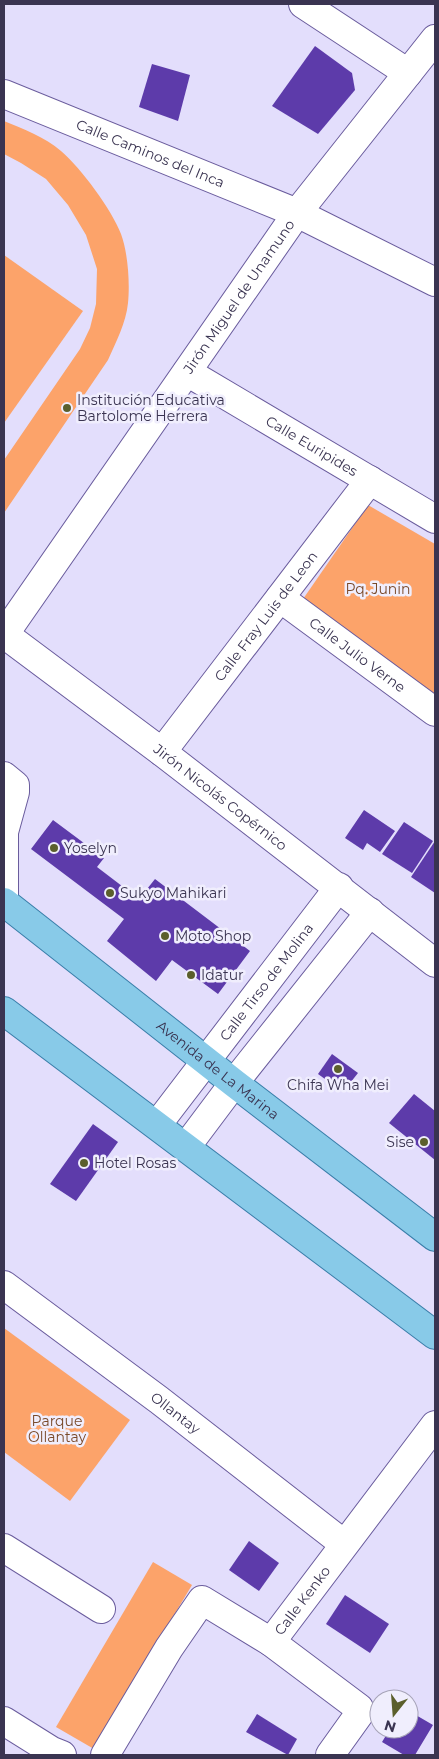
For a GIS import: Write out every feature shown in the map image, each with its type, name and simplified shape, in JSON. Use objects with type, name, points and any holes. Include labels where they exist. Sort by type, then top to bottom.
[{"type":"main road","name":"Avenida de La Marina","points":[[4,902],[234,1083],[435,1237]]},
{"type":"main road","points":[[4,1010],[435,1335]]},
{"type":"street","points":[[303,4],[408,73]]},
{"type":"street","name":"Jirón Miguel de Unamuno","points":[[4,635],[297,213],[435,39]]},
{"type":"street","name":"Calle Caminos del Inca","points":[[4,94],[297,213],[435,282]]},
{"type":"street","name":"Calle Euripides","points":[[187,372],[435,519]]},
{"type":"street","name":"Calle Fray Luis de Leon","points":[[162,752],[370,480]]},
{"type":"street","name":"Calle Julio Verne","points":[[280,598],[435,712]]},
{"type":"street","name":"Jirón Nicolás Copérnico","points":[[4,635],[162,752],[435,963]]},
{"type":"street","points":[[4,776],[15,785],[15,792],[4,831],[4,902]]},
{"type":"street","name":"Calle Tirso de Molina","points":[[157,1125],[339,887]]},
{"type":"street","points":[[186,1148],[234,1083],[370,912]]},
{"type":"street","name":"Ollantay","points":[[4,1285],[159,1400],[344,1544]]},
{"type":"street","name":"Calle Kenko","points":[[330,1755],[360,1713],[360,1710],[271,1642],[435,1425]]},
{"type":"street","points":[[4,1548],[100,1609]]},
{"type":"street","points":[[105,1755],[169,1648],[202,1600],[271,1642]]},
{"type":"street","points":[[4,1722],[62,1755]]},
{"type":"green space","points":[[4,121],[34,134],[55,146],[69,158],[95,190],[111,213],[121,234],[127,259],[129,286],[125,318],[108,360],[4,513],[4,460],[80,349],[90,328],[96,304],[97,269],[86,235],[68,205],[46,179],[4,154]]},
{"type":"green space","points":[[4,255],[83,311],[4,423]]},
{"type":"green space","name":"Pq. Junin","points":[[368,505],[435,544],[435,699],[301,602]]},
{"type":"green space","name":"Parque Ollantay","points":[[4,1328],[130,1420],[70,1501],[4,1452]]},
{"type":"green space","points":[[153,1562],[192,1585],[94,1749],[56,1727]]},
{"type":"building","points":[[315,46],[352,73],[355,90],[318,134],[272,106]]},
{"type":"building","points":[[152,64],[190,75],[178,121],[139,107]]},
{"type":"building","points":[[364,810],[395,831],[380,852],[367,843],[363,850],[345,838]]},
{"type":"building","points":[[53,820],[104,858],[97,867],[139,899],[155,879],[250,951],[218,994],[172,960],[156,981],[107,941],[124,919],[31,849]]},
{"type":"building","points":[[404,822],[433,841],[412,873],[382,854]]},
{"type":"building","points":[[435,841],[435,893],[411,877]]},
{"type":"building","points":[[332,1054],[358,1073],[343,1092],[318,1074]]},
{"type":"building","name":"Sise","points":[[414,1094],[435,1111],[435,1160],[389,1123]]},
{"type":"building","name":"Hotel Rosas","points":[[93,1124],[118,1142],[76,1201],[50,1184]]},
{"type":"building","points":[[249,1541],[279,1563],[259,1591],[229,1570]]},
{"type":"building","points":[[345,1595],[389,1624],[370,1653],[326,1624]]},
{"type":"building","points":[[257,1714],[297,1739],[288,1755],[246,1732]]},
{"type":"building","points":[[419,1717],[433,1725],[415,1755],[404,1755],[382,1742],[384,1739],[419,1739]]},
{"type":"place","name":"Institución Educativa Bartolome Herrera","points":[[67,408]]},
{"type":"place","name":"Yoselyn","points":[[54,848]]},
{"type":"place","name":"Sukyo Mahikari","points":[[110,893]]},
{"type":"place","name":"Moto Shop","points":[[165,936]]},
{"type":"place","name":"Idatur","points":[[191,975]]},
{"type":"place","name":"Chifa Wha Mei","points":[[338,1069]]},
{"type":"place","name":"Sise","points":[[424,1142]]},
{"type":"place","name":"Hotel Rosas","points":[[84,1163]]}]
